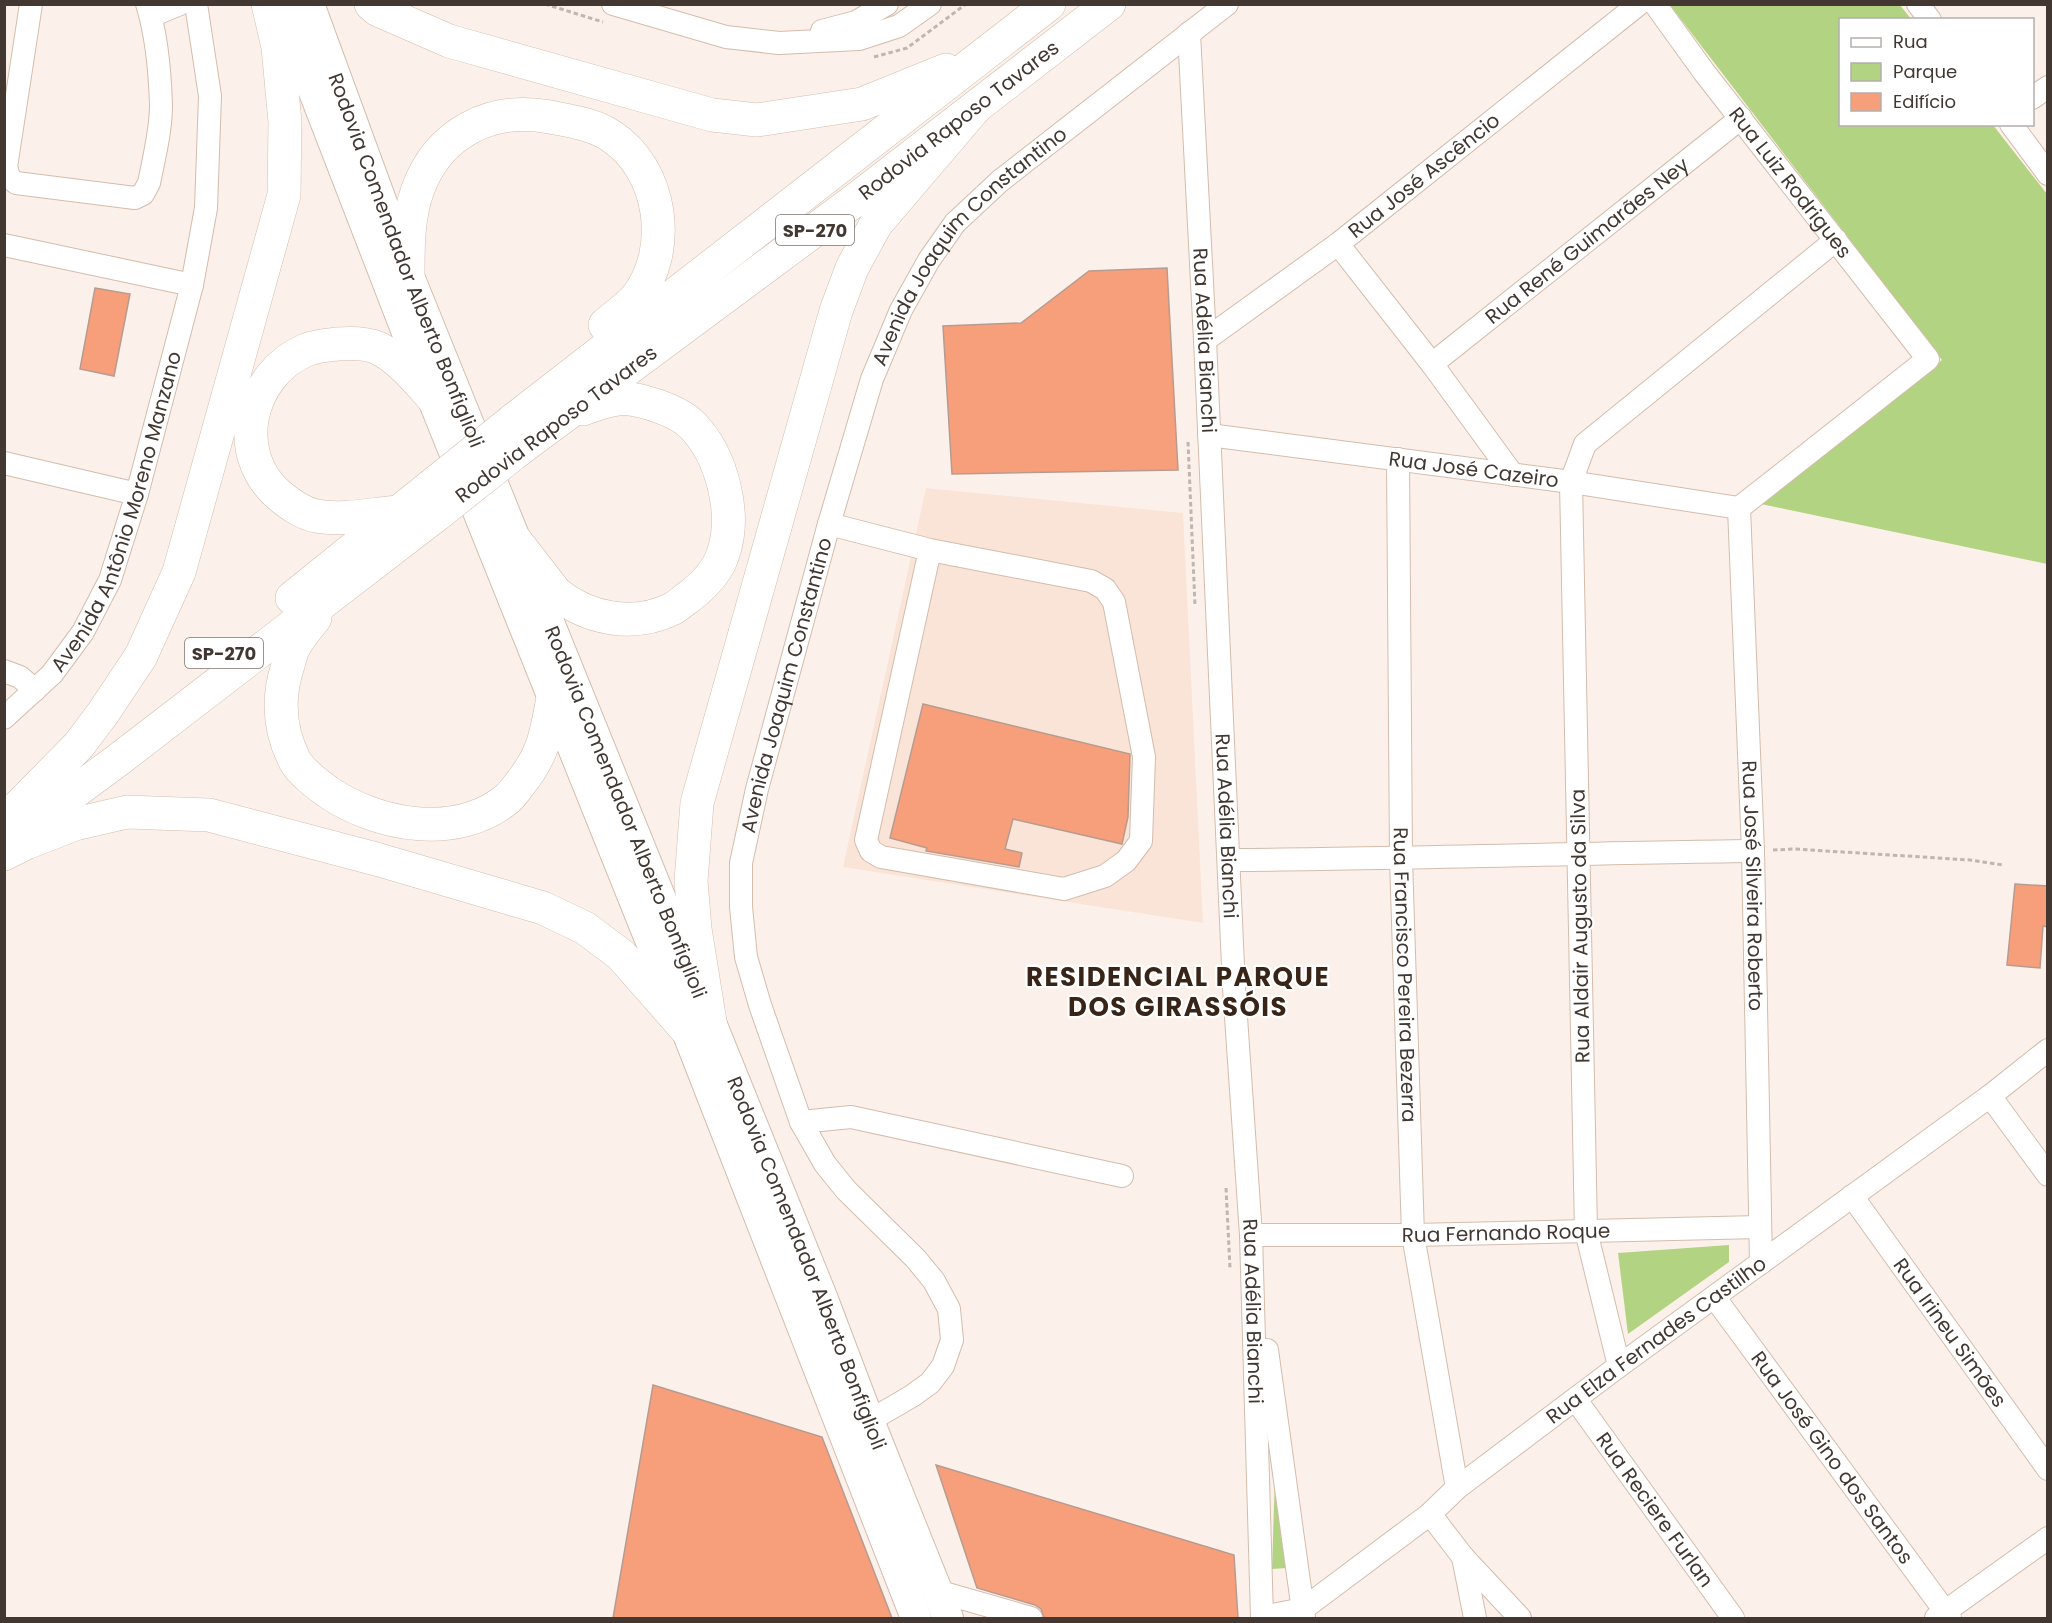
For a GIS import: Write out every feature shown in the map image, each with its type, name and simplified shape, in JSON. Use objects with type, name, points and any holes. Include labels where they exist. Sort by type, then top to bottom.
[{"type":"highway","points":[[8,816],[78,745],[103,713],[141,656],[179,572],[284,195],[285,122],[278,47],[268,4]]},
{"type":"highway","points":[[371,4],[378,10],[449,41],[712,115],[735,119],[757,120],[862,104],[982,56]]},
{"type":"highway","name":"Rodovia Raposo Tavares","points":[[4,844],[118,760],[334,593],[435,500],[1049,4]]},
{"type":"highway","name":"Rodovia Raposo Tavares","points":[[515,436],[569,412],[854,201],[1109,4]]},
{"type":"highway","points":[[699,1028],[692,881],[697,803],[833,323],[852,268],[876,224],[975,108]]},
{"type":"highway","points":[[408,274],[408,240],[412,210],[419,187],[439,153],[450,141],[473,124],[496,117],[520,114],[578,123],[610,135],[638,163],[650,185],[658,211],[655,257],[648,277],[635,298],[564,361],[515,436]]},
{"type":"highway","points":[[398,512],[327,517],[314,515],[294,507],[270,487],[255,464],[250,434],[255,403],[267,382],[283,364],[306,349],[330,344],[354,343],[377,348],[403,365],[432,397]]},
{"type":"highway","points":[[515,540],[556,593],[578,608],[607,618],[641,618],[672,609],[702,587],[712,575],[723,554],[728,512],[723,479],[708,444],[692,424],[669,410],[644,401],[619,398],[569,412]]},
{"type":"highway","name":"Rodovia Raposo Tavares","points":[[8,816],[172,695],[398,512],[435,500]]},
{"type":"highway","points":[[334,593],[294,648],[283,679],[280,708],[284,734],[296,763],[319,785],[340,800],[397,821],[417,823],[457,822],[485,813],[508,798],[533,768],[545,742],[553,698]]},
{"type":"highway","points":[[4,854],[75,824],[127,812],[209,815],[376,859],[543,908],[585,928],[621,955],[699,1028]]},
{"type":"main road","name":"Rodovia Comendador Alberto Bonfiglioli","points":[[280,4],[432,397],[553,698],[699,1028],[822,1297],[948,1618]]},
{"type":"main road","name":"Rodovia Comendador Alberto Bonfiglioli","points":[[309,4],[408,274],[515,540],[699,1028],[916,1618]]},
{"type":"street","points":[[31,4],[10,134],[6,167],[9,177],[16,183],[135,198],[143,194],[149,183],[161,107],[149,10],[180,4]]},
{"type":"street","name":"Avenida Antônio Moreno Manzano","points":[[4,718],[52,674],[89,622],[110,580],[137,494],[192,285],[206,208],[210,96],[196,4]]},
{"type":"street","points":[[614,4],[726,37],[779,43],[859,39],[899,26],[930,4]]},
{"type":"street","points":[[779,43],[856,22],[887,4]]},
{"type":"street","name":"Avenida Joaquim Constantino","points":[[869,1421],[930,1383],[943,1366],[952,1340],[949,1309],[934,1281],[916,1259],[846,1190],[825,1164],[801,1122],[760,1005],[746,957],[741,907],[741,863],[757,789],[829,524],[872,379],[901,310],[929,260],[955,223],[1000,181],[1227,4]]},
{"type":"street","name":"Rua José Ascêncio","points":[[1205,340],[1338,244],[1639,4]]},
{"type":"street","name":"Rua Luiz Rodrigues","points":[[1655,4],[1928,359],[1739,508]]},
{"type":"street","points":[[1918,4],[1928,18]]},
{"type":"street","name":"Rua Adélia Bianchi","points":[[1189,33],[1234,988],[1251,1235],[1262,1618]]},
{"type":"street","points":[[2034,98],[2048,87]]},
{"type":"street","name":"Rua René Guimarães Ney","points":[[1432,364],[1741,118]]},
{"type":"street","points":[[2012,126],[2048,174]]},
{"type":"street","points":[[1571,482],[1585,444],[1836,240]]},
{"type":"street","points":[[1338,244],[1432,364],[1513,475]]},
{"type":"street","points":[[4,245],[192,285]]},
{"type":"street","name":"Rua José Cazeiro","points":[[1209,435],[1571,482],[1739,508]]},
{"type":"street","name":"Rua Francisco Pereira Bezerra","points":[[1398,459],[1401,859],[1413,1235],[1457,1488]]},
{"type":"street","points":[[4,463],[137,494]]},
{"type":"street","name":"Rua Aldair Augusto da Silva","points":[[1571,482],[1586,1231],[1619,1366]]},
{"type":"street","name":"Rua José Silveira Roberto","points":[[1739,508],[1753,851],[1761,1263]]},
{"type":"street","points":[[829,524],[930,549],[1091,581],[1105,589],[1114,602],[1144,757],[1141,841],[1126,861],[1105,876],[1064,889],[881,857],[871,851],[866,840],[930,549]]},
{"type":"street","points":[[4,671],[20,677],[35,690]]},
{"type":"street","points":[[1229,860],[1401,859],[1578,853],[1753,851]]},
{"type":"street","name":"Rua Elza Fernades Castilho","points":[[1262,1618],[1304,1614],[1430,1514],[1457,1488],[1619,1366],[1990,1096],[2048,1050]]},
{"type":"street","points":[[1990,1096],[2048,1175]]},
{"type":"street","points":[[801,1122],[851,1117],[1122,1176]]},
{"type":"street","name":"Rua Irineu Simões","points":[[1852,1196],[2048,1469]]},
{"type":"street","name":"Rua Fernando Roque","points":[[1251,1235],[1413,1235],[1760,1227]]},
{"type":"street","points":[[1251,1235],[1304,1614]]},
{"type":"street","name":"Rua José Gino dos Santos","points":[[1715,1298],[1944,1617]]},
{"type":"street","name":"Rua Reciere Furlan","points":[[1576,1400],[1733,1618]]},
{"type":"street","points":[[1430,1514],[1463,1557],[1520,1618]]},
{"type":"street","points":[[1944,1617],[2048,1538]]},
{"type":"street","points":[[1463,1557],[1475,1618]]},
{"type":"street","points":[[937,1591],[1031,1618]]},
{"type":"path","points":[[1753,851],[1795,849],[1970,860],[2003,865]]},
{"type":"shaded area","points":[[926,488],[1183,513],[1203,923],[843,867]]},
{"type":"green space","points":[[1670,5],[1900,5],[1910,18],[1839,18],[1839,126],[1994,126],[2047,194],[2047,564],[1761,504],[1942,360]]},
{"type":"green space","points":[[1729,1245],[1729,1262],[1628,1334],[1618,1253]]},
{"type":"green space","points":[[1275,1475],[1286,1568],[1272,1569]]},
{"type":"building","points":[[1167,268],[1178,470],[952,474],[943,326],[1021,323],[1089,271]]},
{"type":"building","points":[[95,288],[130,294],[114,376],[80,369]]},
{"type":"building","points":[[923,704],[1130,754],[1128,817],[1122,844],[1013,819],[1005,849],[1022,853],[1019,867],[926,851],[927,848],[890,838]]},
{"type":"building","points":[[2015,884],[2048,886],[2048,927],[2043,926],[2040,968],[2007,965]]},
{"type":"building","points":[[653,1385],[822,1437],[892,1618],[613,1618]]},
{"type":"building","points":[[936,1465],[1234,1555],[1238,1618],[1044,1618],[1041,1609],[1035,1605],[977,1588]]},
{"type":"district","name":"RESIDENCIAL PARQUE DOS GIRASSÓIS","points":[[1178,992]]}]
